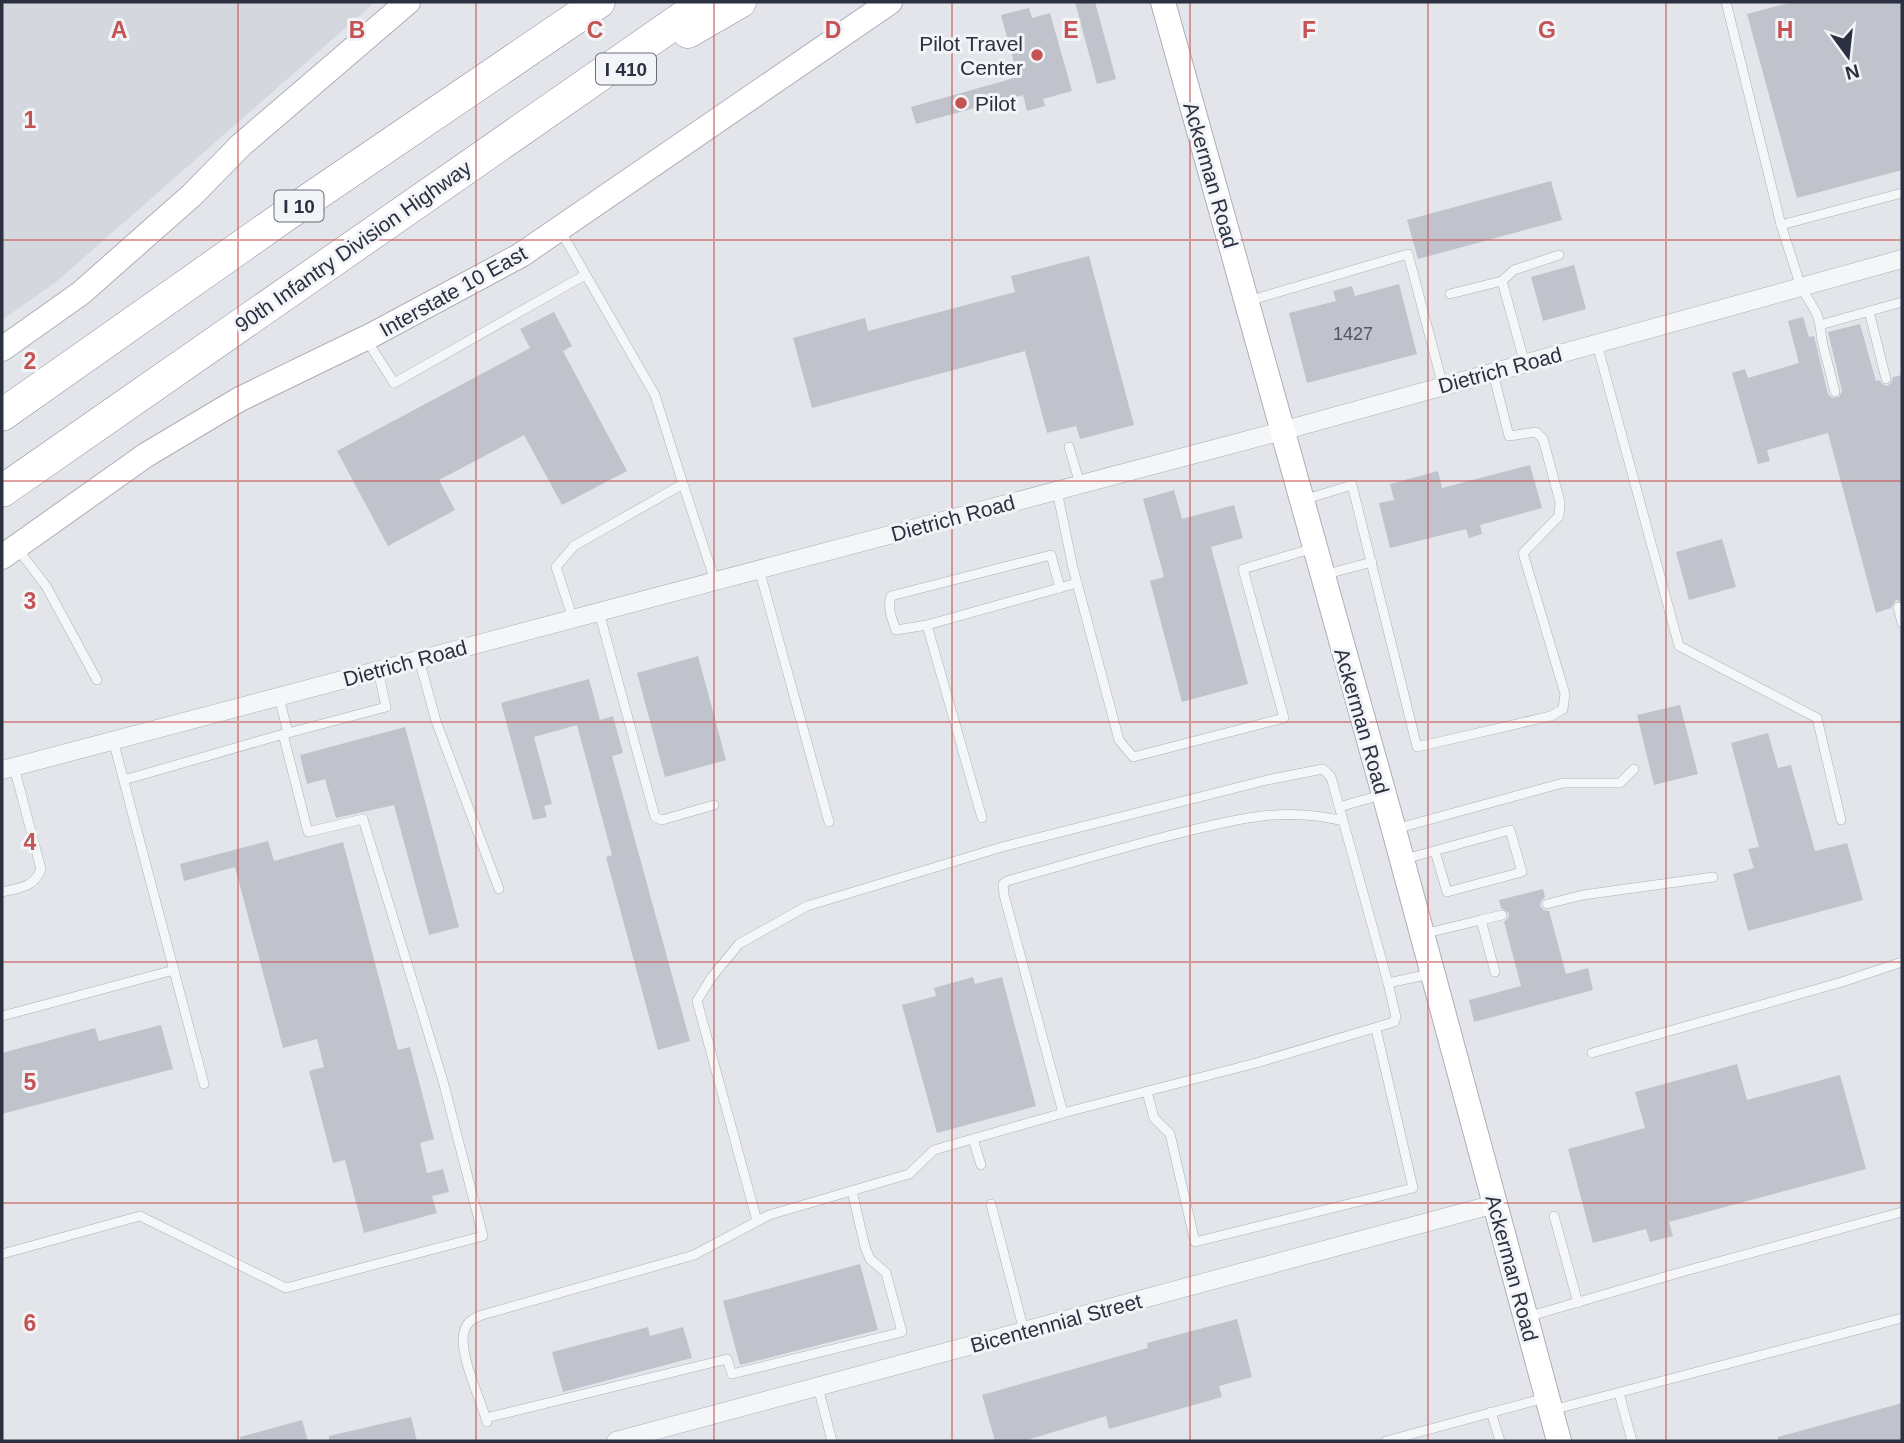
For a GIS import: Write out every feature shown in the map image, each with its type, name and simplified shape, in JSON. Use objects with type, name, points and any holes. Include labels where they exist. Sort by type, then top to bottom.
[{"type":"highway","name":"I 10","points":[[2,415],[286,215],[599,2]]},
{"type":"highway","name":"90th Infantry Division Highway","points":[[2,491],[705,2]]},
{"type":"highway","name":"I 410","points":[[512,135],[740,2]]},
{"type":"highway","points":[[2,513],[334,258]]},
{"type":"main road","points":[[2,349],[80,293],[192,195],[251,136],[408,2]]},
{"type":"main road","name":"Interstate 10 East","points":[[9,552],[146,456],[240,399],[365,338],[521,255],[890,2]]},
{"type":"main road","name":"Ackerman Road","points":[[1163,2],[1382,795],[1394,830],[1400,861],[1559,1441]]},
{"type":"street","name":"Dietrich Road","points":[[8,768],[1282,431],[1902,259]]},
{"type":"street","name":"Bicentennial Street","points":[[617,1441],[666,1435],[818,1387],[1495,1204]]},
{"type":"lane","points":[[1726,2],[1781,225],[1801,287],[1818,314],[1835,392]]},
{"type":"lane","points":[[1781,225],[1902,193]]},
{"type":"lane","points":[[559,229],[655,395],[715,581]]},
{"type":"lane","points":[[1246,301],[1408,254],[1443,386]]},
{"type":"lane","points":[[1450,294],[1502,281],[1514,270],[1559,255]]},
{"type":"lane","points":[[365,338],[394,383],[585,275]]},
{"type":"lane","points":[[1502,281],[1525,364]]},
{"type":"lane","points":[[1820,325],[1902,302]]},
{"type":"lane","points":[[1869,311],[1886,379]]},
{"type":"lane","points":[[1597,344],[1679,646],[1817,718],[1841,820]]},
{"type":"lane","points":[[1301,500],[1352,485],[1417,747],[1551,716],[1563,709],[1565,694],[1523,553],[1559,516],[1560,502],[1543,439],[1536,432],[1509,436],[1493,373]]},
{"type":"lane","points":[[1069,447],[1080,485]]},
{"type":"lane","points":[[573,619],[556,567],[574,546],[683,484]]},
{"type":"lane","points":[[1057,491],[1077,583],[1119,740],[1133,757],[1284,718],[1243,569],[1314,548]]},
{"type":"lane","points":[[9,552],[46,586],[97,680]]},
{"type":"lane","points":[[1060,588],[1051,555],[891,596],[890,614],[896,630],[927,625],[1060,588],[1077,583]]},
{"type":"lane","points":[[1322,576],[1372,562]]},
{"type":"lane","points":[[759,569],[830,822]]},
{"type":"lane","points":[[1898,607],[1902,623]]},
{"type":"lane","points":[[598,612],[655,817],[662,820],[714,805]]},
{"type":"lane","points":[[927,625],[982,818]]},
{"type":"lane","points":[[419,659],[436,721],[499,889]]},
{"type":"lane","points":[[124,780],[386,707],[378,670]]},
{"type":"lane","points":[[2,1254],[140,1216],[286,1288],[483,1236],[443,1081],[363,819],[308,832],[279,696]]},
{"type":"lane","points":[[113,740],[204,1084]]},
{"type":"lane","points":[[2,892],[29,886],[38,878],[41,869],[8,768]]},
{"type":"lane","points":[[757,1221],[697,1001],[711,978],[739,944],[807,905],[1002,847],[1324,769],[1331,777],[1388,983],[1395,1017],[1391,1024],[934,1150],[909,1174],[769,1215],[694,1255],[482,1315],[471,1320],[464,1330],[462,1348],[486,1420],[727,1359],[732,1374],[902,1332],[886,1273],[870,1259],[865,1247],[852,1191]]},
{"type":"lane","points":[[1394,830],[1563,783],[1620,783],[1634,769]]},
{"type":"lane","points":[[1339,807],[1382,795]]},
{"type":"lane","points":[[1063,1113],[1003,884],[1124,847],[1264,814],[1293,813],[1343,821]]},
{"type":"lane","points":[[1400,861],[1435,851],[1510,830],[1522,872],[1447,892],[1435,851]]},
{"type":"lane","points":[[1547,904],[1583,895],[1713,877]]},
{"type":"lane","points":[[1421,935],[1503,915]]},
{"type":"lane","points":[[1481,920],[1495,972]]},
{"type":"lane","points":[[1592,1053],[1842,982],[1902,962]]},
{"type":"lane","points":[[2,1016],[174,970]]},
{"type":"lane","points":[[1388,983],[1431,973]]},
{"type":"lane","points":[[1147,1092],[1154,1118],[1170,1135],[1195,1242],[1413,1188],[1376,1029]]},
{"type":"lane","points":[[973,1139],[981,1164]]},
{"type":"lane","points":[[991,1204],[1024,1331]]},
{"type":"lane","points":[[1525,1318],[1902,1212]]},
{"type":"lane","points":[[1555,1216],[1578,1303]]},
{"type":"lane","points":[[1386,1441],[1491,1412],[1619,1393],[1902,1318]]},
{"type":"lane","points":[[818,1387],[832,1441]]},
{"type":"lane","points":[[1619,1393],[1632,1441]]},
{"type":"lane","points":[[1491,1412],[1500,1441]]},
{"type":"shaded area","points":[[2,2],[375,2],[56,282],[2,320]]},
{"type":"building","points":[[1075,2],[1095,2],[1116,79],[1097,84]]},
{"type":"building","points":[[1792,2],[1902,2],[1902,170],[1797,198],[1747,14]]},
{"type":"building","name":"Pilot Travel Center","points":[[1029,8],[1032,18],[1050,13],[1072,91],[1043,99],[1045,106],[1027,111],[1023,95],[916,124],[911,107],[1018,77],[1001,15]]},
{"type":"building","points":[[1551,181],[1562,220],[1418,259],[1407,220]]},
{"type":"building","points":[[1089,256],[1134,425],[1080,439],[1076,426],[1047,433],[1025,351],[812,408],[793,338],[865,318],[868,331],[1015,292],[1011,276]]},
{"type":"building","points":[[1574,265],[1586,309],[1543,321],[1531,277]]},
{"type":"building","points":[[1399,284],[1417,354],[1307,383],[1289,313],[1336,301],[1333,291],[1352,286],[1355,296]]},
{"type":"building","points":[[554,312],[572,346],[563,351],[627,471],[562,505],[524,435],[439,480],[455,510],[388,546],[337,451],[530,348],[520,329]]},
{"type":"building","points":[[1803,317],[1809,337],[1814,336],[1828,394],[1832,398],[1839,397],[1842,391],[1828,332],[1860,324],[1876,381],[1879,380],[1887,386],[1893,377],[1902,375],[1902,602],[1896,600],[1891,608],[1876,613],[1828,433],[1767,450],[1770,461],[1758,464],[1732,373],[1745,369],[1748,378],[1799,363],[1788,321]]},
{"type":"building","points":[[1530,465],[1542,508],[1480,525],[1482,534],[1469,538],[1466,529],[1390,548],[1379,503],[1394,500],[1390,484],[1438,471],[1442,488]]},
{"type":"building","points":[[1174,490],[1182,519],[1234,505],[1243,538],[1211,547],[1248,684],[1182,702],[1150,581],[1164,577],[1143,499]]},
{"type":"building","points":[[1722,539],[1736,587],[1689,600],[1676,552]]},
{"type":"building","points":[[698,656],[726,760],[665,777],[637,673]]},
{"type":"building","points":[[589,679],[600,720],[613,716],[623,753],[612,756],[690,1041],[658,1050],[606,857],[612,855],[577,725],[534,737],[552,804],[544,806],[547,817],[533,820],[501,703]]},
{"type":"building","points":[[1680,705],[1698,774],[1654,785],[1637,715]]},
{"type":"building","points":[[405,727],[459,927],[429,935],[394,805],[336,818],[325,779],[307,784],[300,755]]},
{"type":"building","points":[[1768,733],[1778,768],[1791,765],[1815,851],[1847,843],[1863,900],[1748,931],[1733,874],[1754,868],[1748,849],[1759,847],[1731,743]]},
{"type":"building","points":[[268,841],[274,861],[343,842],[398,1050],[410,1047],[434,1139],[420,1143],[427,1173],[443,1169],[449,1192],[432,1196],[437,1213],[364,1233],[345,1160],[333,1163],[309,1071],[324,1067],[317,1039],[283,1048],[235,867],[184,881],[180,864]]},
{"type":"building","points":[[1543,889],[1545,897],[1540,906],[1549,911],[1566,974],[1588,968],[1593,990],[1474,1022],[1469,1000],[1521,986],[1504,922],[1509,913],[1501,908],[1499,900]]},
{"type":"building","points":[[973,977],[975,984],[1002,977],[1036,1106],[937,1133],[902,1005],[936,996],[934,988]]},
{"type":"building","points":[[161,1025],[173,1069],[2,1114],[2,1053],[95,1028],[99,1041]]},
{"type":"building","points":[[1737,1064],[1747,1100],[1840,1075],[1866,1169],[1669,1222],[1673,1236],[1650,1242],[1646,1229],[1593,1243],[1568,1149],[1645,1128],[1635,1092]]},
{"type":"building","points":[[860,1264],[878,1330],[740,1365],[723,1301]]},
{"type":"building","points":[[1237,1319],[1252,1377],[1219,1386],[1222,1397],[1109,1429],[1106,1416],[1024,1441],[995,1441],[982,1395],[1148,1348],[1147,1343]]},
{"type":"building","points":[[648,1327],[650,1336],[683,1327],[692,1358],[563,1392],[552,1352]]},
{"type":"building","points":[[1902,1403],[1902,1441],[1778,1441],[1778,1437]]},
{"type":"building","points":[[411,1417],[417,1441],[329,1441],[329,1436]]},
{"type":"building","points":[[302,1420],[308,1441],[241,1441],[240,1437]]},
{"type":"place","name":"Pilot Travel Center","points":[[1037,55]]},
{"type":"place","name":"Pilot","points":[[961,103]]}]
